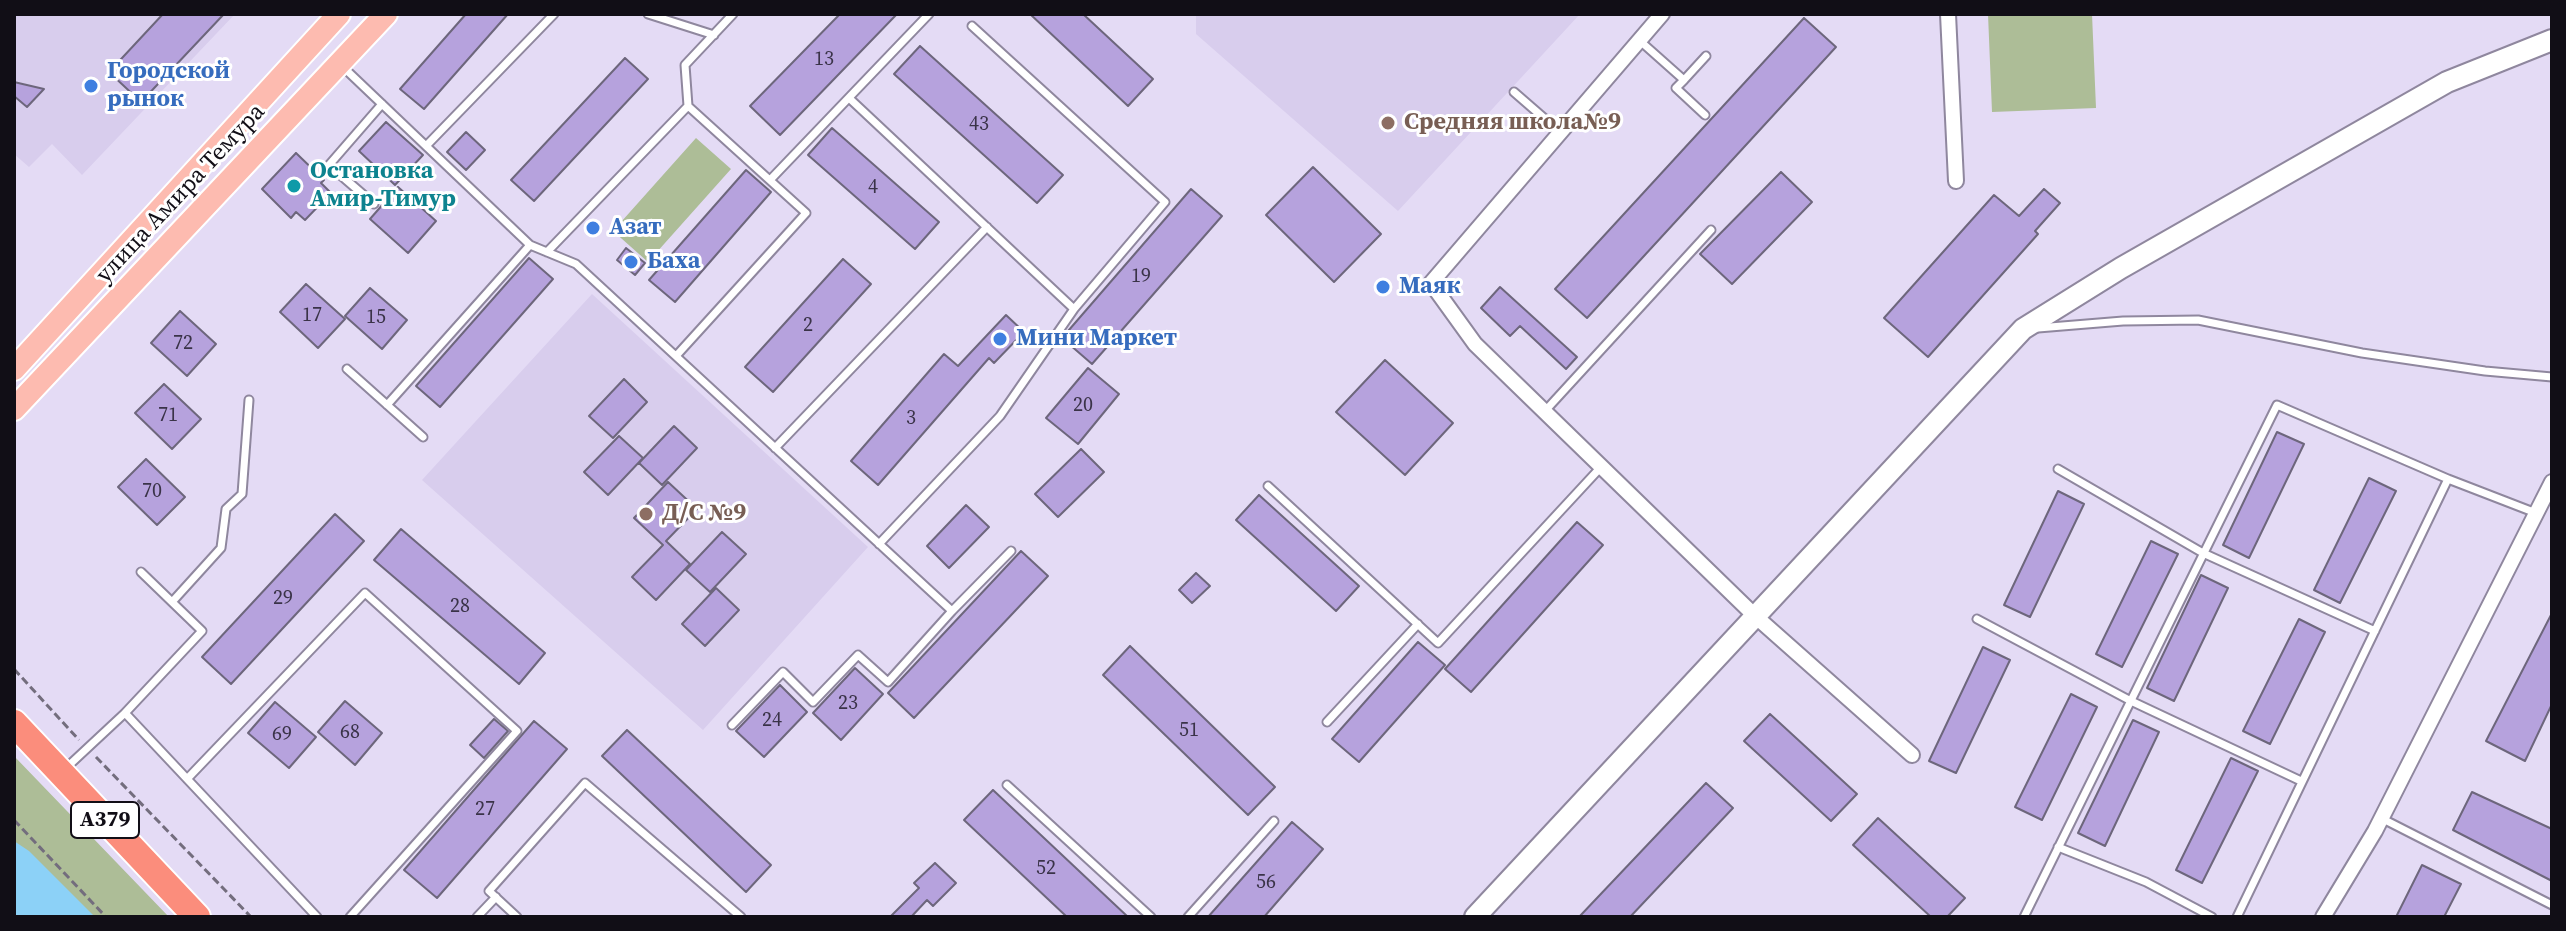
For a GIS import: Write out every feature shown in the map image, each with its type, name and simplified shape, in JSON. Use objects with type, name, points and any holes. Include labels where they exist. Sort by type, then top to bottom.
[{"type":"highway","name":"A379","points":[[14,723],[197,917]]},
{"type":"main road","name":"улица Амира Темура","points":[[14,369],[339,14]]},
{"type":"main road","name":"улица Амира Темура","points":[[14,409],[386,14]]},
{"type":"street","points":[[1662,14],[1431,283],[1475,344],[1754,615],[1912,755]]},
{"type":"street","points":[[1948,14],[1956,181]]},
{"type":"street","points":[[1475,917],[2023,329],[2121,268],[2447,82],[2552,40]]},
{"type":"street","points":[[2323,917],[2381,818],[2552,482]]},
{"type":"lane","points":[[426,146],[554,14]]},
{"type":"lane","points":[[648,14],[714,35]]},
{"type":"lane","points":[[676,356],[806,213],[688,106],[685,65],[733,14]]},
{"type":"lane","points":[[770,180],[929,14]]},
{"type":"lane","points":[[879,544],[1000,416],[1074,309],[1165,202],[972,26]]},
{"type":"lane","points":[[1639,40],[1684,80]]},
{"type":"lane","points":[[1705,115],[1676,88],[1706,56]]},
{"type":"lane","points":[[340,63],[530,245],[576,264],[952,611]]},
{"type":"lane","points":[[1514,92],[1560,132]]},
{"type":"lane","points":[[849,98],[1074,309]]},
{"type":"lane","points":[[374,204],[329,165],[382,104]]},
{"type":"lane","points":[[547,252],[688,106]]},
{"type":"lane","points":[[775,448],[987,227]]},
{"type":"lane","points":[[1545,411],[1711,230]]},
{"type":"lane","points":[[387,405],[530,245]]},
{"type":"lane","points":[[2023,329],[2123,321],[2198,320],[2362,353],[2485,371],[2552,377]]},
{"type":"lane","points":[[347,369],[423,437]]},
{"type":"lane","points":[[172,602],[221,548],[226,509],[242,494],[249,400]]},
{"type":"lane","points":[[2024,917],[2277,405],[2448,479],[2536,513]]},
{"type":"lane","points":[[1268,486],[1438,643],[1601,467]]},
{"type":"lane","points":[[2058,469],[2203,553],[2375,631]]},
{"type":"lane","points":[[2237,917],[2448,479]]},
{"type":"lane","points":[[732,725],[783,672],[813,702],[858,655],[888,682],[1011,551]]},
{"type":"lane","points":[[61,773],[125,713],[202,631],[141,572]]},
{"type":"lane","points":[[187,779],[365,593],[517,731],[350,917]]},
{"type":"lane","points":[[1977,619],[2131,701],[2301,781]]},
{"type":"lane","points":[[1327,722],[1418,624]]},
{"type":"lane","points":[[125,713],[317,917]]},
{"type":"lane","points":[[517,917],[489,891],[585,783],[741,917]]},
{"type":"lane","points":[[1007,785],[1151,917]]},
{"type":"lane","points":[[2381,818],[2552,905]]},
{"type":"lane","points":[[1188,917],[1274,821]]},
{"type":"lane","points":[[2058,847],[2146,882],[2212,917]]},
{"type":"lane","points":[[477,917],[496,897]]},
{"type":"path","points":[[14,669],[251,917]]},
{"type":"path","points":[[14,820],[106,917]]},
{"type":"shaded area","name":"Городской рынок","points":[[14,14],[235,14],[82,175],[52,144],[29,167],[14,154]]},
{"type":"shaded area","name":"Средняя школа№9","points":[[1196,14],[1580,14],[1398,211],[1196,34]]},
{"type":"shaded area","name":"Д/С №9","points":[[592,294],[868,547],[703,730],[422,480]]},
{"type":"green space","points":[[1988,14],[2092,14],[2096,108],[1992,112]]},
{"type":"green space","points":[[696,138],[731,169],[648,262],[613,231]]},
{"type":"green space","points":[[14,756],[169,917],[14,917]]},
{"type":"water","points":[[14,841],[29,851],[95,917],[14,917]]},
{"type":"building","points":[[163,14],[224,14],[141,102],[109,72]]},
{"type":"building","points":[[466,14],[508,14],[424,109],[400,89]]},
{"type":"building","points":[[840,14],[897,14],[780,135],[750,106]]},
{"type":"building","points":[[1030,14],[1083,14],[1153,79],[1128,106]]},
{"type":"building","points":[[1804,18],[1836,47],[1587,318],[1555,289]]},
{"type":"building","points":[[920,46],[1063,175],[1037,203],[894,74]]},
{"type":"building","points":[[625,58],[648,79],[534,201],[511,180]]},
{"type":"building","points":[[14,82],[44,89],[27,107],[14,96]]},
{"type":"building","points":[[386,122],[423,155],[395,185],[359,151]]},
{"type":"building","points":[[832,128],[939,222],[915,249],[808,155]]},
{"type":"building","points":[[466,132],[485,150],[466,170],[447,152]]},
{"type":"building","name":"Остановка Амир-Тимур","points":[[296,153],[324,180],[321,183],[331,193],[305,220],[296,212],[291,218],[262,189]]},
{"type":"building","points":[[1313,167],[1381,234],[1334,282],[1266,215]]},
{"type":"building","points":[[746,170],[771,192],[675,302],[649,280]]},
{"type":"building","points":[[1781,172],[1812,202],[1732,284],[1700,254]]},
{"type":"building","points":[[398,187],[436,221],[408,253],[370,219]]},
{"type":"building","points":[[1191,189],[1222,216],[1092,364],[1062,338]]},
{"type":"building","points":[[2044,189],[2060,203],[2035,231],[2038,234],[1928,357],[1884,318],[1994,195],[2019,216]]},
{"type":"building","name":"Баха","points":[[626,248],[645,263],[635,275],[617,260]]},
{"type":"building","points":[[529,258],[553,279],[440,407],[416,386]]},
{"type":"building","points":[[843,259],[871,284],[773,392],[745,367]]},
{"type":"building","points":[[306,284],[345,319],[318,348],[280,312]]},
{"type":"building","points":[[1500,287],[1577,357],[1566,369],[1520,326],[1510,336],[1481,308]]},
{"type":"building","points":[[370,288],[407,320],[382,349],[345,316]]},
{"type":"building","points":[[180,311],[216,344],[187,376],[151,343]]},
{"type":"building","points":[[1006,315],[1024,332],[994,363],[989,358],[878,485],[851,461],[944,354],[958,366]]},
{"type":"building","points":[[1385,360],[1453,423],[1405,475],[1336,412]]},
{"type":"building","points":[[1088,368],[1119,394],[1078,444],[1046,418]]},
{"type":"building","points":[[624,379],[647,402],[613,438],[589,416]]},
{"type":"building","points":[[164,384],[201,419],[172,449],[135,413]]},
{"type":"building","points":[[674,426],[697,448],[662,485],[639,463]]},
{"type":"building","points":[[2277,432],[2304,444],[2249,558],[2223,545]]},
{"type":"building","points":[[619,436],[643,458],[608,495],[584,472]]},
{"type":"building","points":[[1081,449],[1104,472],[1058,517],[1035,494]]},
{"type":"building","points":[[146,459],[185,497],[157,525],[118,487]]},
{"type":"building","points":[[2369,478],[2396,491],[2340,603],[2314,590]]},
{"type":"building","points":[[668,482],[697,509],[666,541],[690,564],[656,600],[632,577],[663,545],[634,518]]},
{"type":"building","points":[[2058,491],[2084,504],[2030,617],[2004,605]]},
{"type":"building","points":[[1259,495],[1359,586],[1336,611],[1236,520]]},
{"type":"building","points":[[966,505],[989,527],[949,568],[927,546]]},
{"type":"building","points":[[335,514],[364,541],[231,684],[202,657]]},
{"type":"building","points":[[1577,522],[1603,545],[1471,692],[1445,669]]},
{"type":"building","points":[[401,529],[545,653],[519,684],[374,560]]},
{"type":"building","points":[[722,532],[746,554],[710,592],[686,570]]},
{"type":"building","points":[[2151,541],[2178,554],[2122,667],[2096,654]]},
{"type":"building","points":[[1021,551],[1048,576],[914,718],[888,693]]},
{"type":"building","points":[[1196,573],[1210,586],[1192,603],[1179,590]]},
{"type":"building","points":[[2201,575],[2228,588],[2174,701],[2147,688]]},
{"type":"building","points":[[716,588],[739,610],[705,646],[682,624]]},
{"type":"building","points":[[2552,613],[2552,704],[2525,761],[2486,741]]},
{"type":"building","points":[[2299,619],[2325,632],[2270,744],[2243,731]]},
{"type":"building","points":[[1418,642],[1445,665],[1359,762],[1332,739]]},
{"type":"building","points":[[1130,646],[1275,787],[1248,815],[1103,675]]},
{"type":"building","points":[[1983,647],[2010,660],[1956,773],[1929,761]]},
{"type":"building","points":[[855,668],[883,694],[841,740],[813,713]]},
{"type":"building","points":[[780,685],[807,712],[764,757],[736,731]]},
{"type":"building","points":[[2071,694],[2097,707],[2042,820],[2015,807]]},
{"type":"building","points":[[345,701],[382,733],[355,765],[318,732]]},
{"type":"building","points":[[275,702],[316,737],[289,768],[248,733]]},
{"type":"building","points":[[1770,714],[1857,794],[1831,821],[1744,741]]},
{"type":"building","points":[[494,719],[508,731],[484,758],[470,745]]},
{"type":"building","points":[[2133,720],[2159,732],[2105,846],[2078,833]]},
{"type":"building","points":[[534,721],[567,749],[437,898],[404,870]]},
{"type":"building","points":[[627,730],[771,865],[746,892],[602,756]]},
{"type":"building","points":[[2231,758],[2258,771],[2202,883],[2176,870]]},
{"type":"building","points":[[1706,783],[1733,808],[1630,917],[1579,917]]},
{"type":"building","points":[[993,790],[1128,917],[1067,917],[964,820]]},
{"type":"building","points":[[2472,792],[2552,829],[2552,881],[2453,830]]},
{"type":"building","points":[[1878,818],[1965,898],[1947,917],[1931,917],[1853,845]]},
{"type":"building","points":[[1292,822],[1323,849],[1264,917],[1208,917]]},
{"type":"building","points":[[935,863],[956,883],[933,906],[927,900],[911,917],[890,917],[919,888],[914,883]]},
{"type":"building","points":[[2422,865],[2461,884],[2444,917],[2396,917]]},
{"type":"place","name":"Городской рынок","points":[[91,86]]},
{"type":"place","name":"Средняя школа№9","points":[[1388,123]]},
{"type":"place","name":"Остановка Амир-Тимур","points":[[294,186]]},
{"type":"place","name":"Азат","points":[[593,228]]},
{"type":"place","name":"Баха","points":[[631,262]]},
{"type":"place","name":"Маяк","points":[[1383,287]]},
{"type":"place","name":"Мини Маркет","points":[[1000,339]]},
{"type":"place","name":"Д/С №9","points":[[646,514]]}]
